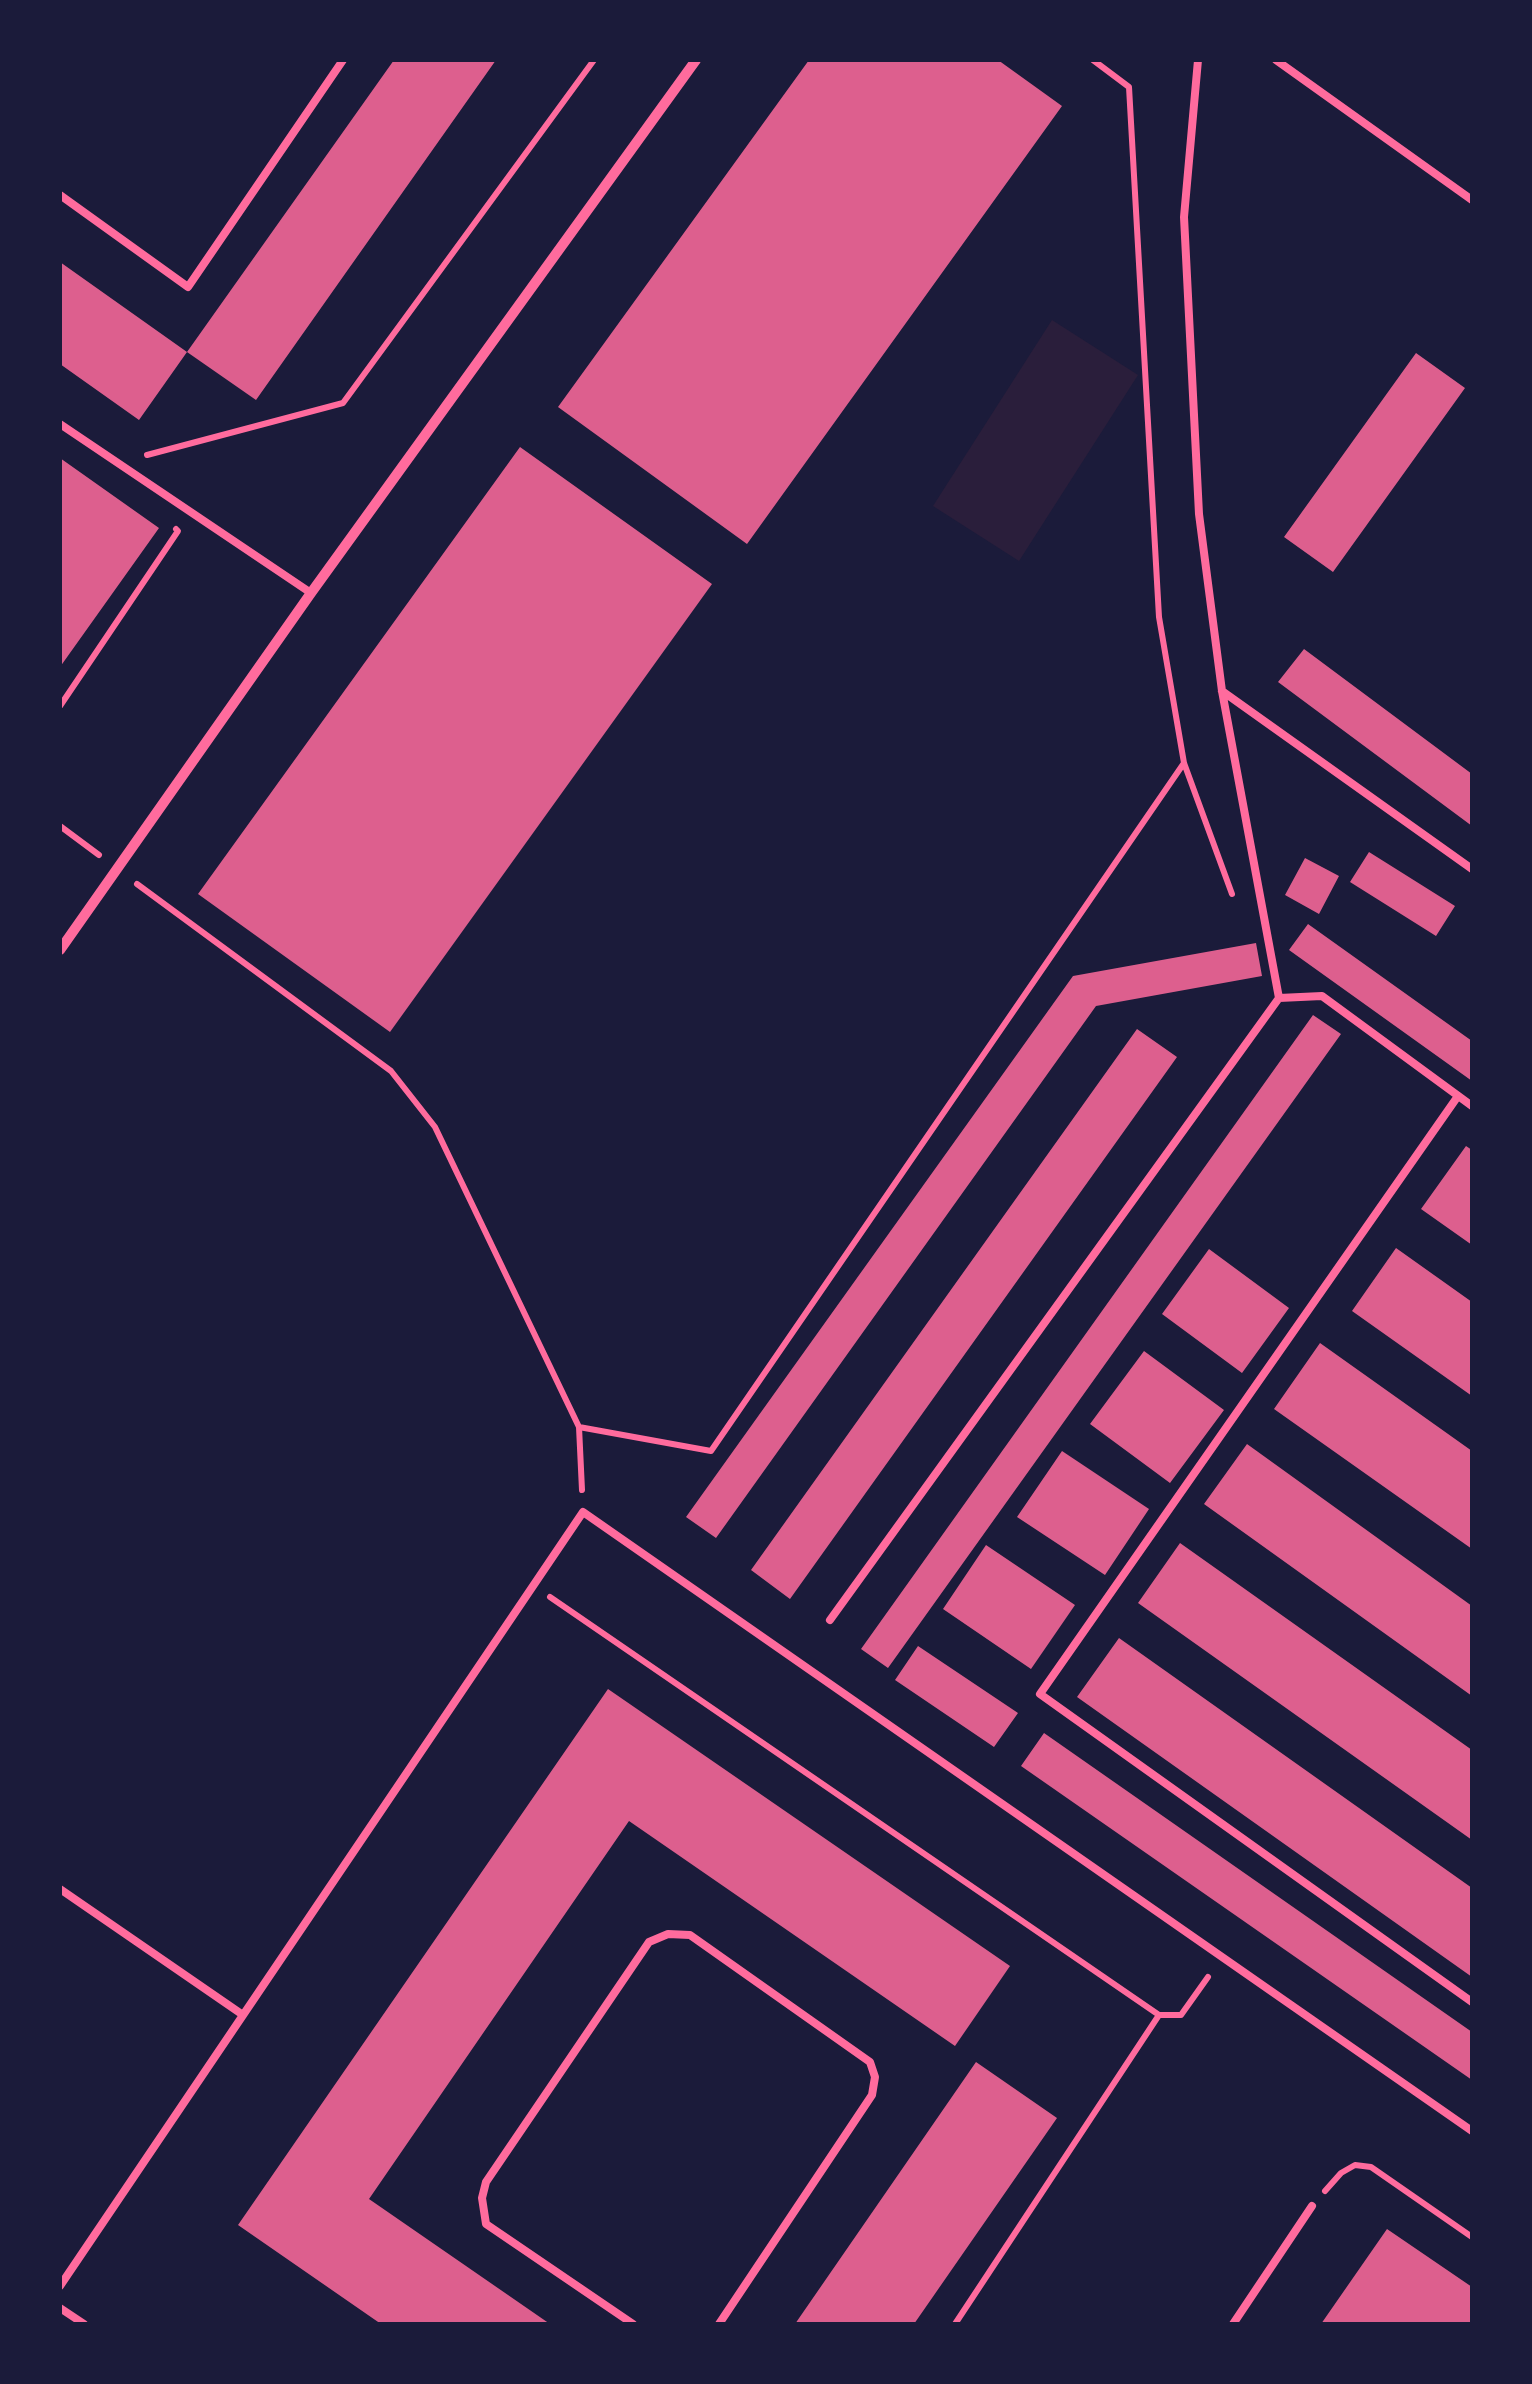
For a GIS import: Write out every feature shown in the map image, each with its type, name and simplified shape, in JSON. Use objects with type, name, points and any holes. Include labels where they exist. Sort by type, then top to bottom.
[{"type":"street","points":[[60,950],[311,593],[696,60]]},
{"type":"lane","points":[[60,195],[188,287],[343,60]]},
{"type":"lane","points":[[830,1620],[1279,998],[1222,691],[1200,514],[1184,217],[1198,60]]},
{"type":"lane","points":[[1276,60],[1472,200]]},
{"type":"lane","points":[[60,424],[311,593]]},
{"type":"lane","points":[[1222,691],[1472,869]]},
{"type":"lane","points":[[1279,998],[1322,996],[1472,1106]]},
{"type":"lane","points":[[1458,1096],[1040,1694],[1472,2002]]},
{"type":"lane","points":[[60,2286],[584,1512],[1472,2130]]},
{"type":"lane","points":[[60,1888],[243,2014]]},
{"type":"lane","points":[[633,2324],[486,2224],[482,2198],[486,2182],[649,1942],[668,1934],[690,1935],[870,2062],[875,2077],[872,2095],[719,2324]]},
{"type":"lane","points":[[1233,2324],[1312,2206]]},
{"type":"lane","points":[[60,2308],[84,2324]]},
{"type":"path","points":[[119,463],[344,402],[594,60]]},
{"type":"path","points":[[1093,60],[1129,87],[1159,617],[1184,763],[1234,902],[1262,907]]},
{"type":"path","points":[[60,706],[178,531],[162,520]]},
{"type":"path","points":[[578,1426],[711,1451],[1184,763]]},
{"type":"path","points":[[60,826],[392,1071],[435,1127],[578,1426],[584,1512]]},
{"type":"path","points":[[533,1586],[1159,2015],[1181,2015],[1223,1957]]},
{"type":"path","points":[[956,2324],[1159,2015]]},
{"type":"path","points":[[1312,2206],[1355,2164],[1371,2167],[1472,2236]]},
{"type":"shaded area","points":[[1052,320],[1138,375],[1019,561],[933,506]]},
{"type":"building","points":[[394,60],[496,60],[256,400],[187,352]]},
{"type":"building","points":[[809,60],[998,60],[1062,106],[747,544],[558,407]]},
{"type":"building","points":[[60,262],[187,352],[139,420],[60,364]]},
{"type":"building","points":[[1416,353],[1465,388],[1333,572],[1284,537]]},
{"type":"building","points":[[520,447],[712,584],[390,1032],[198,894]]},
{"type":"building","points":[[60,458],[159,528],[60,667]]},
{"type":"building","points":[[1304,649],[1472,774],[1472,826],[1278,682]]},
{"type":"building","points":[[1369,852],[1455,906],[1436,936],[1350,882]]},
{"type":"building","points":[[1305,858],[1339,876],[1319,914],[1285,895]]},
{"type":"building","points":[[1308,924],[1472,1041],[1472,1081],[1289,950]]},
{"type":"building","points":[[1256,943],[1262,976],[1096,1006],[716,1538],[686,1517],[1073,976]]},
{"type":"building","points":[[1313,1015],[1341,1034],[888,1668],[861,1649]]},
{"type":"building","points":[[1137,1029],[1177,1057],[790,1599],[751,1570]]},
{"type":"building","points":[[1466,1146],[1472,1150],[1472,1245],[1421,1209]]},
{"type":"building","points":[[1396,1248],[1472,1302],[1472,1396],[1352,1311]]},
{"type":"building","points":[[1209,1249],[1289,1308],[1242,1373],[1162,1314]]},
{"type":"building","points":[[1320,1343],[1472,1451],[1472,1549],[1274,1409]]},
{"type":"building","points":[[1144,1351],[1224,1410],[1170,1483],[1090,1424]]},
{"type":"building","points":[[1247,1444],[1472,1606],[1472,1696],[1204,1504]]},
{"type":"building","points":[[1062,1451],[1149,1509],[1105,1575],[1017,1517]]},
{"type":"building","points":[[1180,1543],[1472,1750],[1472,1840],[1138,1603]]},
{"type":"building","points":[[986,1545],[1075,1605],[1031,1669],[943,1609]]},
{"type":"building","points":[[1119,1638],[1472,1888],[1472,1977],[1077,1697]]},
{"type":"building","points":[[918,1646],[1018,1713],[994,1747],[895,1680]]},
{"type":"building","points":[[608,1689],[1010,1966],[955,2046],[629,1821],[369,2199],[550,2324],[381,2324],[238,2225]]},
{"type":"building","points":[[1044,1733],[1472,2032],[1472,2080],[1021,1766]]},
{"type":"building","points":[[976,2062],[1057,2118],[914,2324],[795,2324]]},
{"type":"building","points":[[1387,2229],[1472,2287],[1472,2324],[1321,2324]]}]
